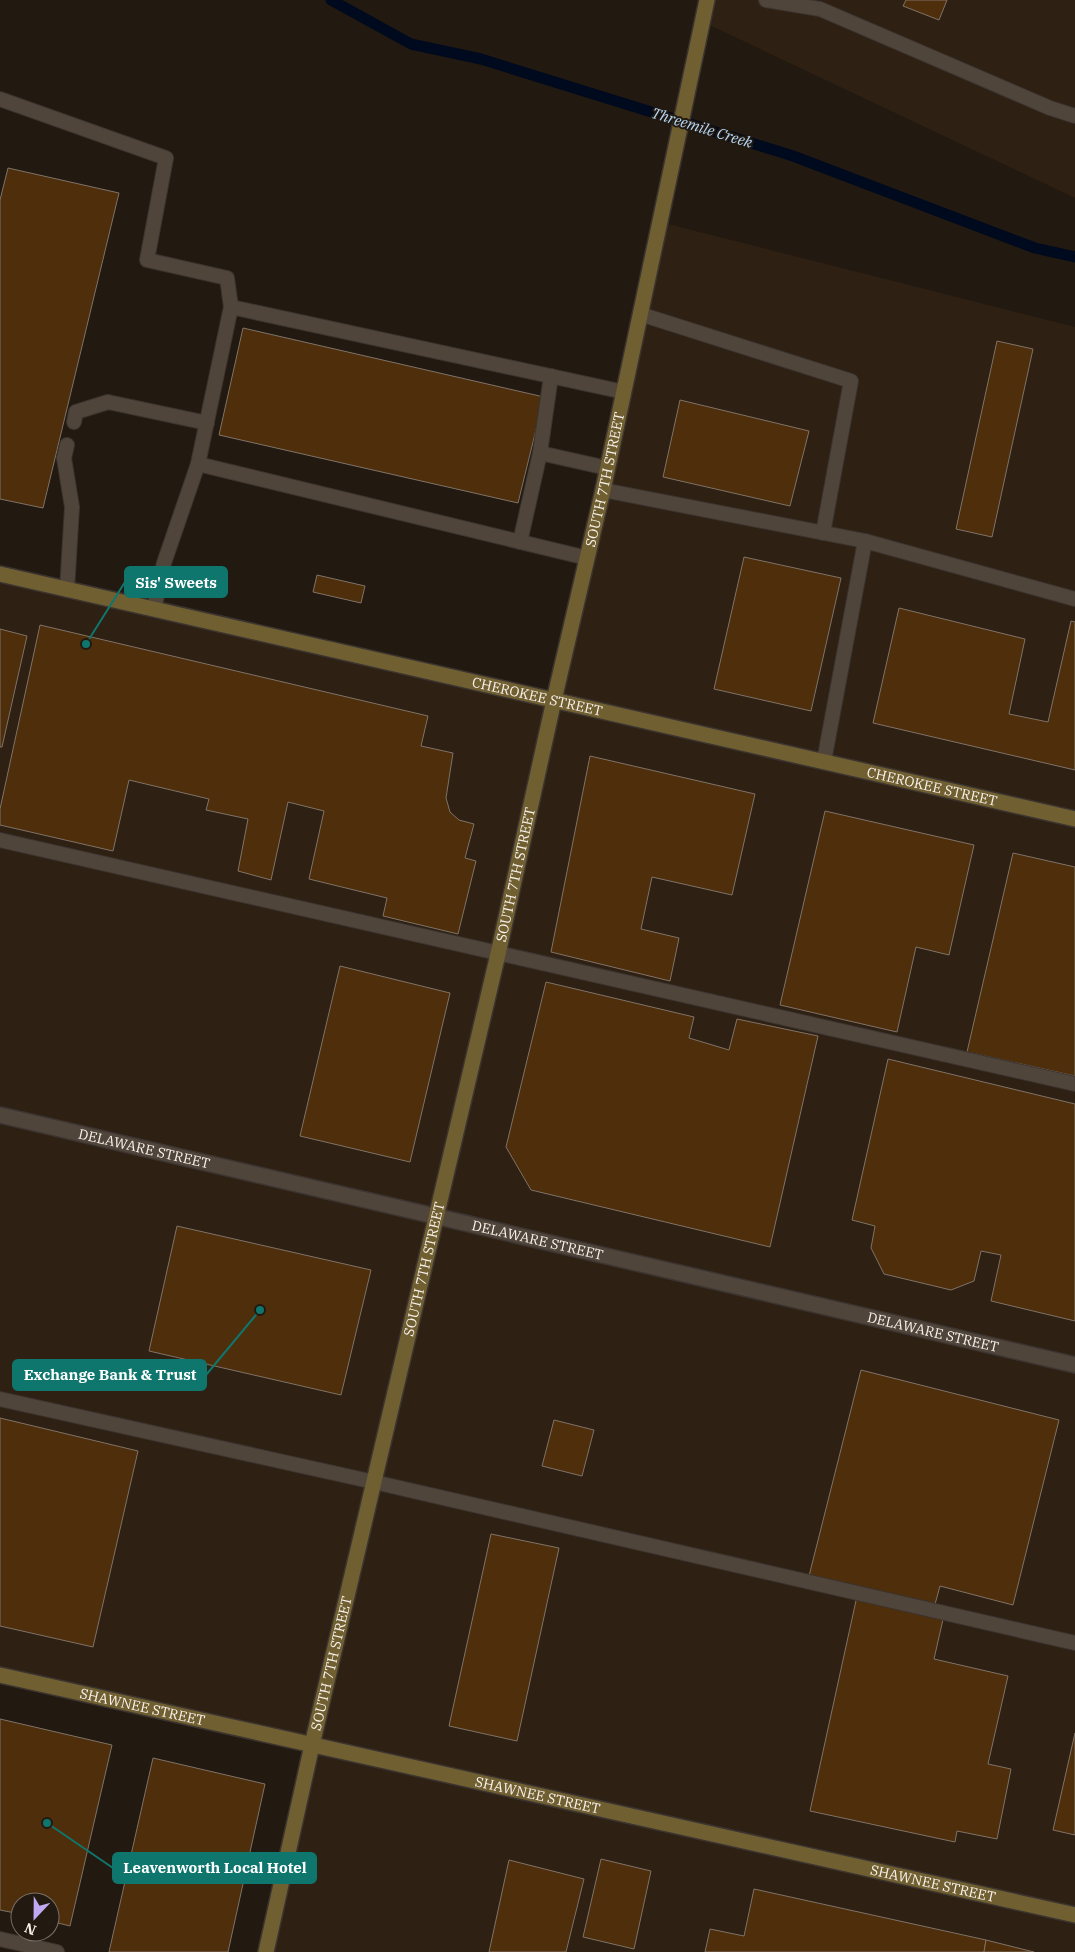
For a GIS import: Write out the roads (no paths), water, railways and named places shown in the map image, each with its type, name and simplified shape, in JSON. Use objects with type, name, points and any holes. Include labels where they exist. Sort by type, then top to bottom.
[{"type":"street","name":"SOUTH 7TH STREET","points":[[266,1952],[312,1745],[498,954],[603,490],[707,0]]},
{"type":"street","name":"CHEROKEE STREET","points":[[0,574],[1075,819]]},
{"type":"street","name":"DELAWARE STREET","points":[[0,1115],[1075,1365]]},
{"type":"street","name":"SHAWNEE STREET","points":[[0,1675],[1075,1916]]},
{"type":"lane","points":[[766,0],[820,9],[1050,108],[1075,116]]},
{"type":"lane","points":[[0,98],[166,158],[147,260],[227,278],[231,307],[198,464],[164,563],[154,609]]},
{"type":"lane","points":[[231,307],[624,392]]},
{"type":"lane","points":[[640,314],[850,381],[823,533]]},
{"type":"lane","points":[[520,542],[540,453],[551,376]]},
{"type":"lane","points":[[74,422],[76,412],[108,402],[207,423]]},
{"type":"lane","points":[[67,590],[72,507],[64,458],[68,445]]},
{"type":"lane","points":[[540,453],[607,468]]},
{"type":"lane","points":[[198,464],[587,558]]},
{"type":"lane","points":[[603,490],[865,541],[1075,599]]},
{"type":"lane","points":[[824,761],[865,541]]},
{"type":"lane","points":[[0,840],[1075,1084]]},
{"type":"lane","points":[[0,1399],[374,1482],[1075,1643]]},
{"type":"lane","points":[[0,1939],[57,1952]]},
{"type":"waterway","name":"Threemile Creek","points":[[331,0],[411,44],[481,59],[793,156],[1035,248],[1075,257]]},
{"type":"place","name":"Sis' Sweets","points":[[86,644]]},
{"type":"place","name":"Exchange Bank & Trust","points":[[260,1310]]},
{"type":"place","name":"Leavenworth Local Hotel","points":[[47,1823]]}]
